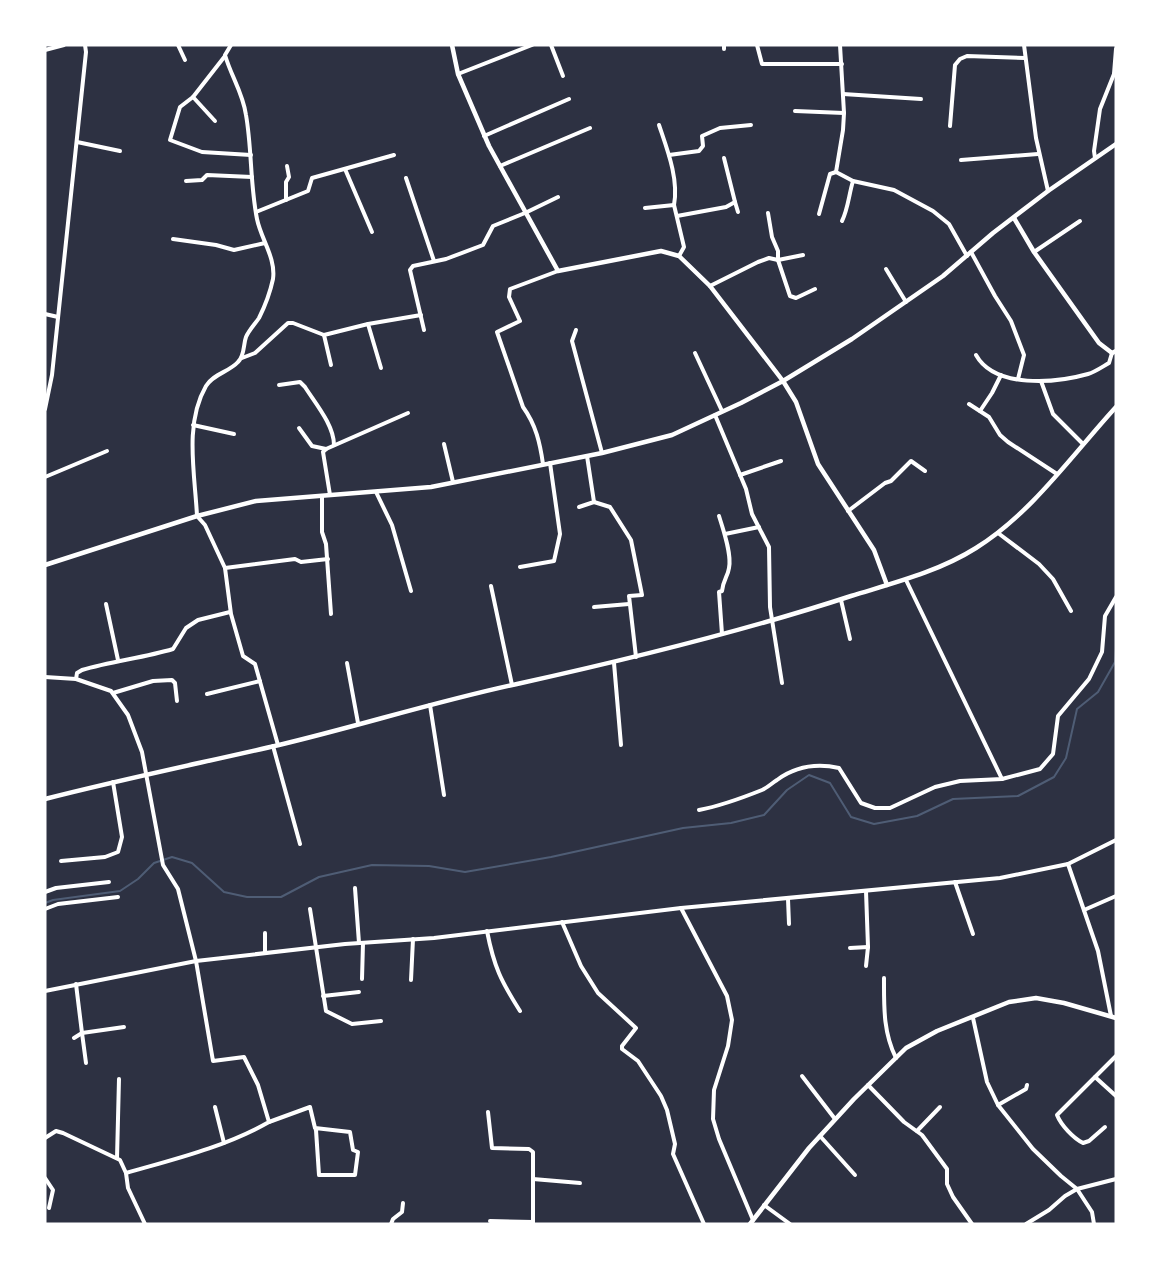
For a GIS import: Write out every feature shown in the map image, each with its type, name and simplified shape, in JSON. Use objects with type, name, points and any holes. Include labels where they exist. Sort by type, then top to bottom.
[{"type":"street","points":[[45,50],[64,45]]},
{"type":"street","points":[[45,409],[58,317],[85,45]]},
{"type":"street","points":[[178,45],[185,60]]},
{"type":"street","points":[[231,45],[193,97],[180,106],[170,140],[202,152],[251,155]]},
{"type":"street","points":[[452,45],[458,74],[484,135],[558,271]]},
{"type":"street","points":[[458,74],[532,45]]},
{"type":"street","points":[[551,45],[563,76]]},
{"type":"street","points":[[757,45],[762,64],[842,64]]},
{"type":"street","points":[[836,172],[844,113],[840,45]]},
{"type":"street","points":[[1024,45],[1039,154],[1048,191]]},
{"type":"street","points":[[1095,158],[1100,108],[1115,74],[1116,49]]},
{"type":"street","points":[[225,55],[241,90],[246,113],[256,212],[273,262],[269,296],[259,318],[246,337],[242,358]]},
{"type":"street","points":[[950,126],[955,65],[960,59],[967,56],[1025,58]]},
{"type":"street","points":[[843,94],[921,99]]},
{"type":"street","points":[[193,97],[215,121]]},
{"type":"street","points":[[484,135],[569,99]]},
{"type":"street","points":[[795,111],[844,113]]},
{"type":"street","points":[[659,125],[669,155],[676,196],[674,205],[684,247],[679,256]]},
{"type":"street","points":[[669,155],[699,151],[703,146],[702,136],[715,130],[751,126]]},
{"type":"street","points":[[500,166],[590,128]]},
{"type":"street","points":[[77,142],[120,151]]},
{"type":"street","points":[[45,565],[197,516],[256,501],[431,487],[602,453],[672,435],[783,381],[852,339],[943,276],[1048,191],[1116,144]]},
{"type":"street","points":[[961,160],[1039,154]]},
{"type":"street","points":[[256,212],[308,191],[312,178],[394,155]]},
{"type":"street","points":[[724,158],[738,212]]},
{"type":"street","points":[[286,200],[286,182],[289,177],[287,166]]},
{"type":"street","points":[[345,169],[372,232]]},
{"type":"street","points":[[819,214],[830,174],[836,172],[853,181],[894,190],[933,211],[949,224],[1011,321],[1024,355],[1018,379]]},
{"type":"street","points":[[186,181],[202,180],[207,175],[252,177]]},
{"type":"street","points":[[406,178],[434,261]]},
{"type":"street","points":[[842,221],[853,181]]},
{"type":"street","points":[[424,330],[411,270],[413,266],[446,259],[483,244],[493,225],[558,197]]},
{"type":"street","points":[[677,216],[726,207],[735,202]]},
{"type":"street","points":[[645,208],[674,205]]},
{"type":"street","points":[[768,213],[772,237],[778,250],[778,260],[790,296],[796,298],[815,289]]},
{"type":"street","points":[[976,355],[980,362],[993,373],[1018,379],[1041,381],[1090,374],[1109,363],[1114,352],[1099,343],[1034,252],[1014,218]]},
{"type":"street","points":[[1034,252],[1080,221]]},
{"type":"street","points":[[173,239],[234,250],[265,243]]},
{"type":"street","points":[[543,464],[539,436],[523,407],[497,332],[520,321],[509,297],[510,289],[558,271],[661,251],[679,256],[710,286],[783,381],[796,402],[818,464],[874,550],[886,585]]},
{"type":"street","points":[[710,286],[769,258],[778,260],[803,255]]},
{"type":"street","points":[[886,269],[906,303]]},
{"type":"street","points":[[45,314],[58,317]]},
{"type":"street","points":[[300,844],[255,664],[243,656],[230,612],[225,568],[205,525],[197,516],[194,412],[207,384],[236,365],[242,358],[255,353],[288,323],[324,335],[368,324],[421,315]]},
{"type":"street","points":[[368,324],[381,368]]},
{"type":"street","points":[[576,330],[572,341],[602,453]]},
{"type":"street","points":[[324,335],[331,365]]},
{"type":"street","points":[[695,353],[722,411]]},
{"type":"street","points":[[980,411],[1001,375]]},
{"type":"street","points":[[1041,381],[1053,414],[1083,444]]},
{"type":"street","points":[[279,385],[300,382],[305,387],[331,432],[334,445]]},
{"type":"street","points":[[969,404],[989,417],[1000,435],[1008,442],[1057,474]]},
{"type":"street","points":[[45,799],[147,773],[276,745],[512,685],[636,658],[774,621],[906,580],[974,550],[998,533],[1026,508],[1116,407]]},
{"type":"street","points":[[330,496],[323,452],[408,413]]},
{"type":"street","points":[[715,414],[746,489],[752,514],[769,548],[770,607],[782,683]]},
{"type":"street","points":[[193,425],[234,434]]},
{"type":"street","points":[[299,428],[312,446],[326,449]]},
{"type":"street","points":[[444,444],[453,482]]},
{"type":"street","points":[[45,477],[107,452]]},
{"type":"street","points":[[587,456],[594,502]]},
{"type":"street","points":[[740,475],[781,461]]},
{"type":"street","points":[[848,511],[885,483],[891,482],[910,461],[925,471]]},
{"type":"street","points":[[520,567],[554,561],[560,534],[550,463]]},
{"type":"street","points":[[376,492],[393,525],[411,591]]},
{"type":"street","points":[[322,497],[322,532],[327,544],[332,614]]},
{"type":"street","points":[[579,507],[594,502],[610,507],[632,540],[642,595],[629,596],[636,658]]},
{"type":"street","points":[[719,516],[725,534],[729,568],[723,579],[722,591],[719,592],[722,635]]},
{"type":"street","points":[[725,534],[759,527]]},
{"type":"street","points":[[998,533],[1039,564],[1053,579],[1071,611]]},
{"type":"street","points":[[225,568],[295,559],[301,562],[328,559]]},
{"type":"street","points":[[906,580],[1002,779]]},
{"type":"street","points":[[491,586],[512,685]]},
{"type":"street","points":[[699,810],[764,789],[778,778],[799,767],[824,765],[839,768],[861,803],[875,808],[890,808],[935,787],[960,781],[1002,779],[1040,769],[1053,754],[1058,716],[1089,679],[1102,652],[1105,616],[1116,597]]},
{"type":"street","points":[[841,600],[850,639]]},
{"type":"street","points":[[106,604],[118,660]]},
{"type":"street","points":[[594,607],[629,604]]},
{"type":"street","points":[[76,679],[77,673],[82,670],[173,649],[186,628],[198,620],[230,612]]},
{"type":"street","points":[[347,663],[358,723]]},
{"type":"street","points":[[614,663],[621,745]]},
{"type":"street","points":[[45,677],[76,679],[113,693],[128,715],[147,773],[163,865],[178,889],[196,961],[213,1061],[244,1056],[258,1085],[269,1122]]},
{"type":"street","points":[[113,693],[153,681],[172,680],[175,683],[177,701]]},
{"type":"street","points":[[207,694],[260,681]]},
{"type":"street","points":[[430,705],[444,795]]},
{"type":"street","points":[[61,861],[105,857],[118,852],[123,837],[112,782]]},
{"type":"street","points":[[45,991],[196,961],[681,908],[1000,878],[1068,864],[1116,840]]},
{"type":"street","points":[[752,1222],[835,1119],[906,1048],[937,1031],[1010,1002],[1036,998],[1065,1003],[1114,1017],[1098,951],[1068,864]]},
{"type":"street","points":[[45,892],[56,888],[109,882]]},
{"type":"street","points":[[955,882],[972,934]]},
{"type":"street","points":[[355,888],[362,979]]},
{"type":"street","points":[[866,891],[868,947],[866,966]]},
{"type":"street","points":[[1084,910],[1116,896]]},
{"type":"street","points":[[45,909],[58,904],[118,897]]},
{"type":"street","points":[[788,899],[789,924]]},
{"type":"street","points":[[681,908],[727,996],[732,1020],[728,1046],[714,1090],[713,1119],[752,1222]]},
{"type":"street","points":[[310,909],[326,1011],[352,1024],[381,1021]]},
{"type":"street","points":[[562,922],[581,966],[598,993],[636,1028],[622,1049],[638,1061],[661,1096],[667,1110],[675,1144],[673,1155],[704,1224]]},
{"type":"street","points":[[487,931],[491,954],[501,981],[520,1011]]},
{"type":"street","points":[[265,933],[265,953]]},
{"type":"street","points":[[411,980],[413,939]]},
{"type":"street","points":[[850,948],[868,947]]},
{"type":"street","points":[[884,978],[884,1020],[890,1046],[896,1058]]},
{"type":"street","points":[[76,984],[86,1063]]},
{"type":"street","points":[[323,996],[359,992]]},
{"type":"street","points":[[973,1018],[987,1082],[998,1105],[1033,1149],[1060,1176],[1077,1189],[1092,1212],[1094,1224]]},
{"type":"street","points":[[74,1038],[82,1033],[124,1027]]},
{"type":"street","points":[[1105,1127],[1089,1141],[1083,1143],[1077,1140],[1057,1117],[1116,1056]]},
{"type":"street","points":[[802,1076],[835,1119]]},
{"type":"street","points":[[1095,1077],[1116,1096]]},
{"type":"street","points":[[117,1158],[119,1079]]},
{"type":"street","points":[[868,1085],[904,1122],[922,1135],[947,1169],[947,1184],[953,1197],[972,1224]]},
{"type":"street","points":[[998,1105],[1026,1089],[1027,1085]]},
{"type":"street","points":[[215,1107],[224,1143]]},
{"type":"street","points":[[126,1173],[224,1143],[250,1133],[269,1122],[310,1107],[315,1128],[319,1176],[355,1175],[358,1152],[352,1150],[350,1132],[315,1128]]},
{"type":"street","points":[[916,1131],[939,1107]]},
{"type":"street","points":[[488,1112],[492,1148],[532,1150],[533,1179],[533,1223],[490,1221]]},
{"type":"street","points":[[45,1138],[56,1131],[120,1160],[126,1173],[128,1188],[146,1224]]},
{"type":"street","points":[[820,1136],[855,1175]]},
{"type":"street","points":[[45,1178],[53,1190],[50,1208]]},
{"type":"street","points":[[533,1179],[580,1183]]},
{"type":"street","points":[[1026,1224],[1077,1189],[1116,1179]]},
{"type":"street","points":[[391,1224],[393,1219],[402,1212],[403,1203]]},
{"type":"street","points":[[764,1205],[790,1224]]},
{"type":"waterway","points":[[45,903],[120,891],[138,879],[154,863],[172,857],[192,863],[224,892],[247,897],[281,897],[319,877],[372,865],[429,866],[465,872],[551,857],[683,828],[731,823],[764,815],[787,790],[809,775],[830,783],[851,817],[874,824],[917,816],[953,799],[1018,796],[1054,777],[1066,758],[1077,709],[1098,692],[1115,662],[1116,649]]}]
